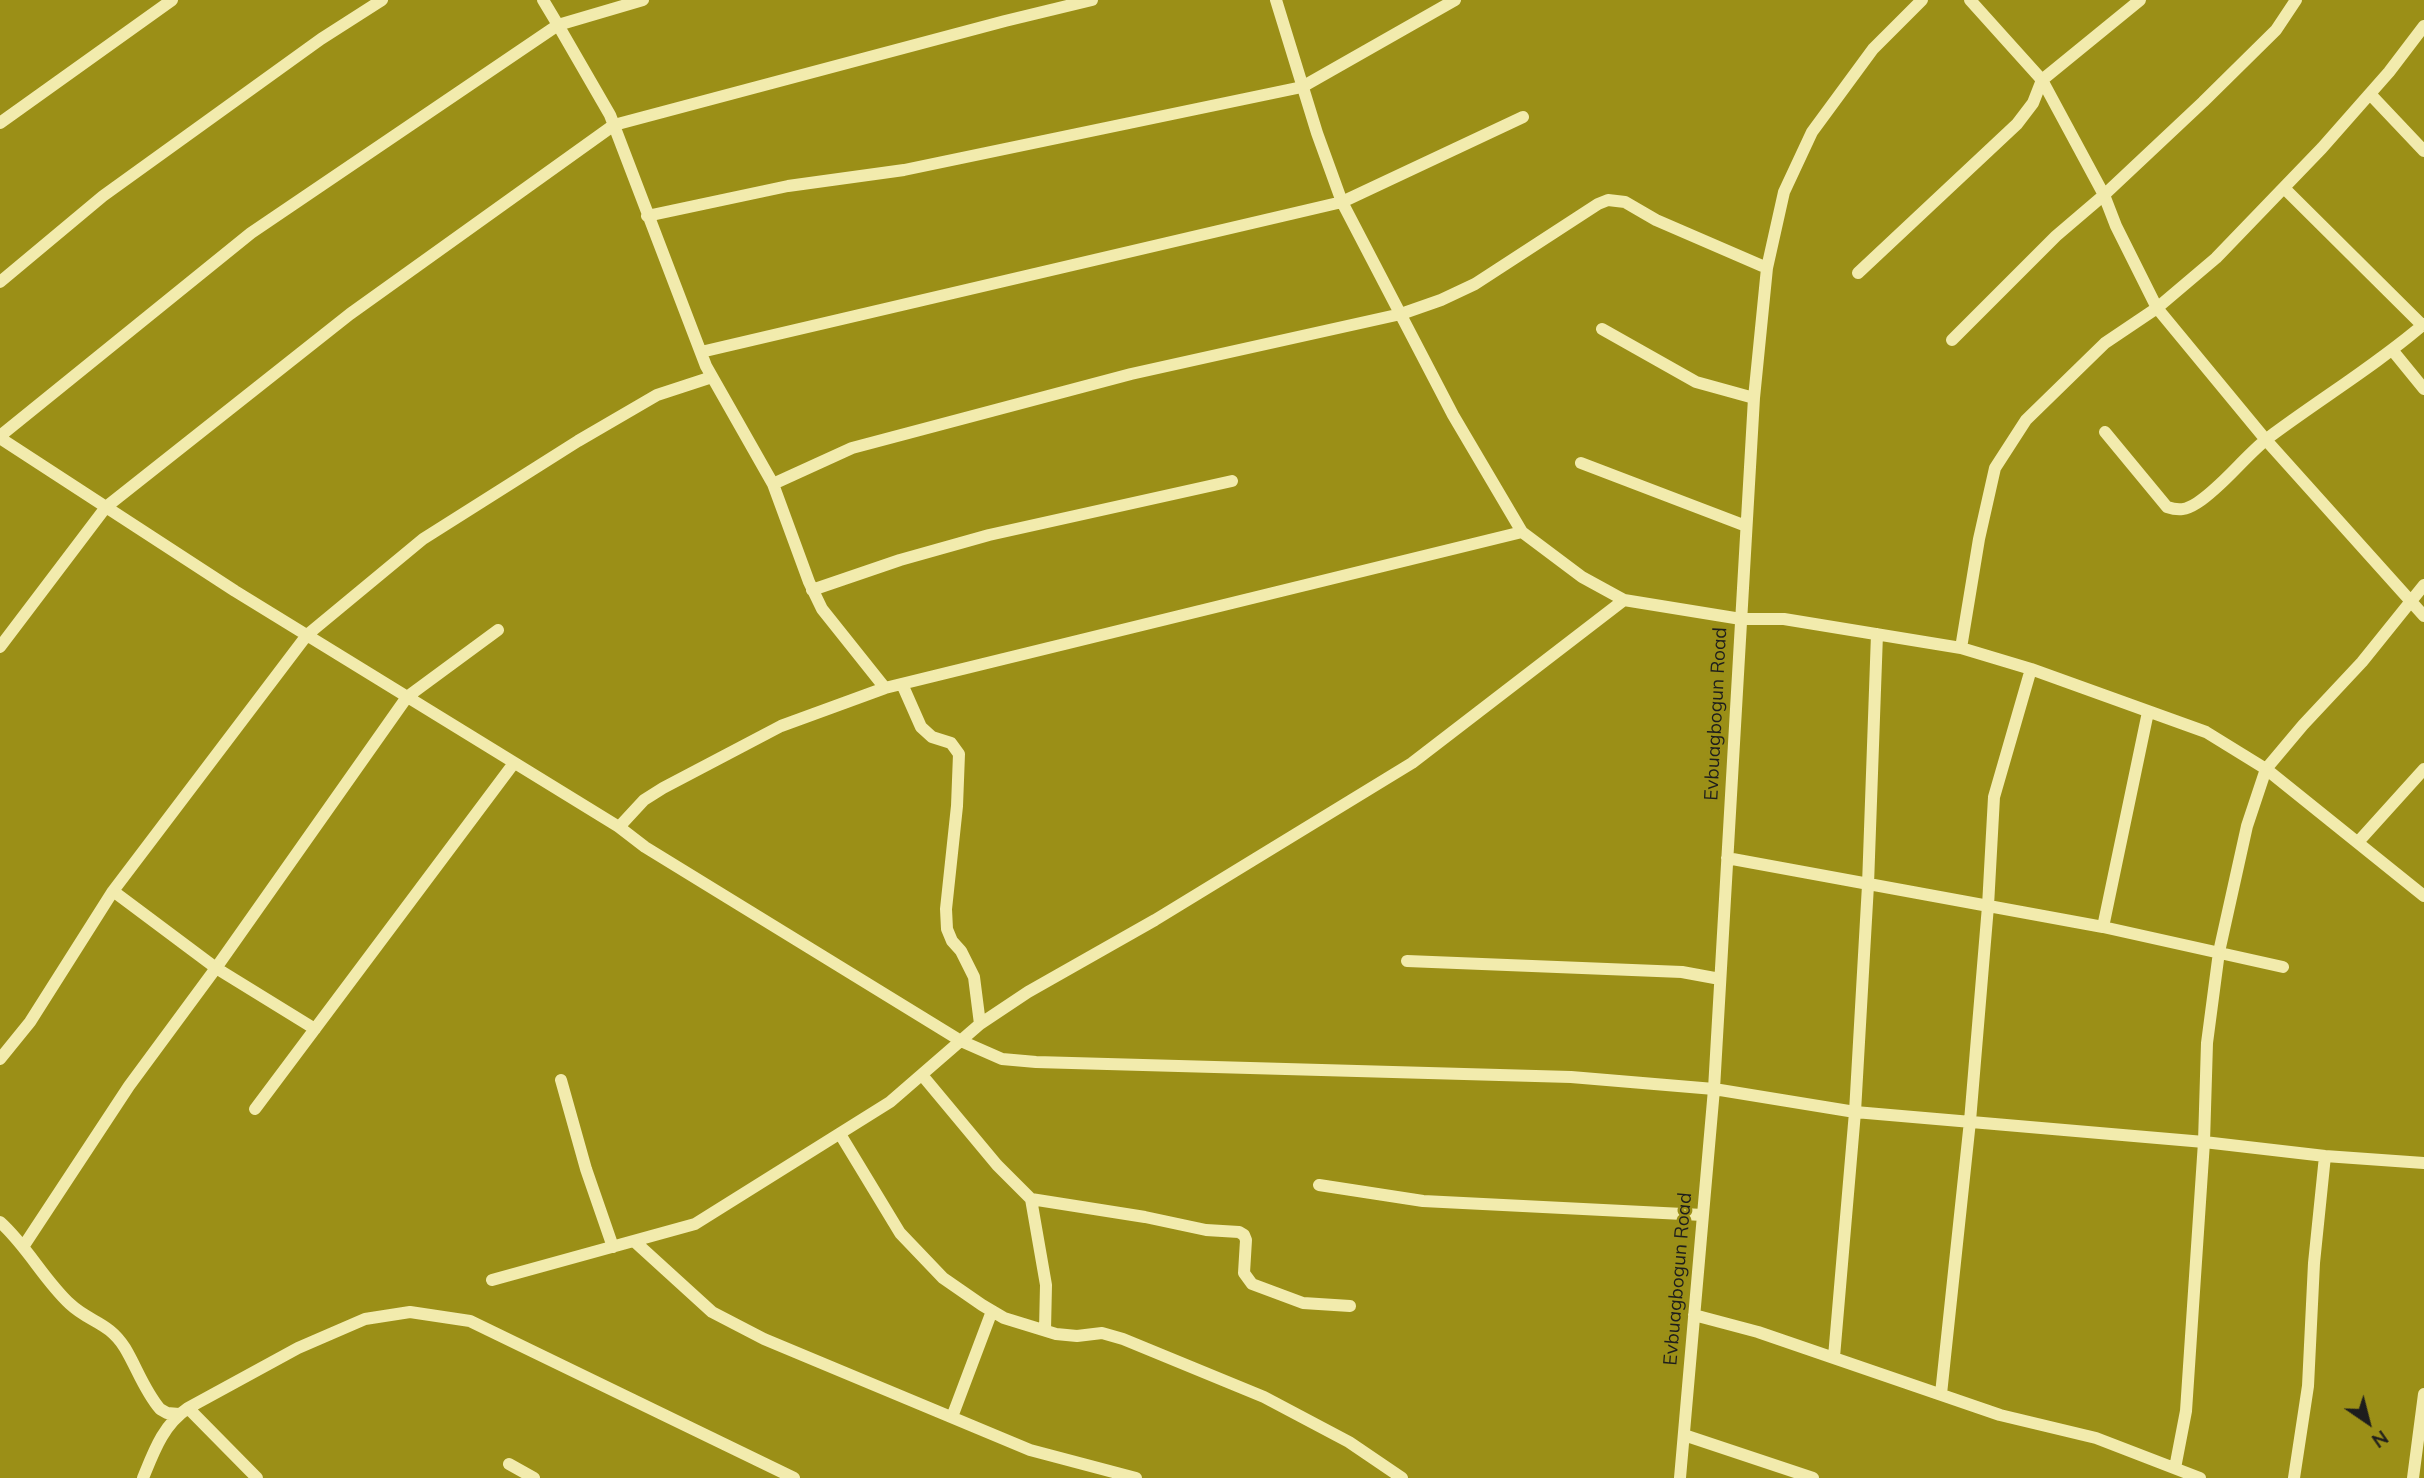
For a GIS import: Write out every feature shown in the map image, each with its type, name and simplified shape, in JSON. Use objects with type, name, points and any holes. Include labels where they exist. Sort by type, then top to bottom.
[{"type":"street","points":[[0,123],[172,0]]},
{"type":"street","points":[[0,282],[103,196],[321,39],[382,0]]},
{"type":"street","points":[[543,0],[614,125],[701,352],[712,377],[773,484],[812,590],[822,609],[885,688]]},
{"type":"street","points":[[643,0],[558,25],[251,233],[0,437],[307,635],[619,827],[645,848],[961,1041],[1002,1059],[1571,1077],[1714,1089],[1855,1112],[2424,1163]]},
{"type":"street","points":[[0,647],[106,507],[350,314],[614,125],[1005,20],[1092,0]]},
{"type":"street","points":[[1276,0],[1302,87],[1342,202],[1453,415],[1522,532],[1582,577],[1624,600],[1741,619],[1784,620],[1961,648],[2031,668],[2206,732],[2266,769],[2359,841],[2424,896]]},
{"type":"street","points":[[647,216],[788,186],[904,170],[1302,87],[1455,0]]},
{"type":"street","name":"Evbuagbogun Road","points":[[1680,1478],[1714,1089],[1754,398],[1768,268],[1784,191],[1812,132],[1873,49],[1922,0]]},
{"type":"street","points":[[1970,0],[2042,80],[2104,195],[2116,226],[2157,308],[2266,440],[2424,616]]},
{"type":"street","points":[[1858,273],[2017,124],[2032,103],[2042,80],[2140,0]]},
{"type":"street","points":[[1952,340],[2056,236],[2104,195],[2276,30],[2296,0]]},
{"type":"street","points":[[1961,648],[1979,539],[1995,468],[2026,420],[2105,343],[2157,308],[2216,258],[2370,94],[2424,26]]},
{"type":"street","points":[[2370,94],[2424,151]]},
{"type":"street","points":[[701,352],[1342,202],[1523,117]]},
{"type":"street","points":[[2105,432],[2167,507],[2178,511],[2185,510],[2199,502],[2266,440],[2393,351],[2423,325],[2284,188]]},
{"type":"street","points":[[773,484],[865,444],[1131,374],[1401,314],[1475,285],[1608,200],[1625,202],[1656,220],[1768,268]]},
{"type":"street","points":[[1602,329],[1696,382],[1754,398]]},
{"type":"street","points":[[2393,351],[2424,389]]},
{"type":"street","points":[[0,1059],[30,1023],[113,891],[307,635],[423,539],[578,441],[657,396],[712,377]]},
{"type":"street","points":[[1581,463],[1746,526]]},
{"type":"street","points":[[812,590],[900,560],[989,535],[1232,481]]},
{"type":"street","points":[[619,827],[644,800],[663,788],[781,726],[885,688],[1522,532]]},
{"type":"street","points":[[2175,1468],[2186,1411],[2204,1142],[2207,1043],[2218,953],[2247,826],[2266,769],[2302,725],[2362,662],[2424,584]]},
{"type":"street","points":[[492,1280],[695,1224],[890,1102],[980,1024],[1028,992],[1155,920],[1412,763],[1624,600]]},
{"type":"street","points":[[23,1247],[129,1086],[216,968],[407,697],[498,630]]},
{"type":"street","points":[[1834,1357],[1855,1112],[1868,885],[1877,634]]},
{"type":"street","points":[[1941,1394],[1970,1121],[1994,797],[2031,668]]},
{"type":"street","points":[[902,684],[921,727],[932,737],[951,743],[959,754],[957,806],[946,909],[947,929],[974,977],[980,1024]]},
{"type":"street","points":[[2103,927],[2148,712]]},
{"type":"street","points":[[255,1109],[514,763]]},
{"type":"street","points":[[2359,841],[2424,769]]},
{"type":"street","points":[[1727,858],[2103,927],[2283,967]]},
{"type":"street","points":[[113,891],[216,968],[315,1029]]},
{"type":"street","points":[[1407,961],[1682,972],[1720,978]]},
{"type":"street","points":[[922,1075],[997,1165],[1031,1199],[1046,1285],[1045,1330]]},
{"type":"street","points":[[561,1080],[586,1168],[613,1247]]},
{"type":"street","points":[[840,1134],[900,1233],[943,1278],[992,1311],[1004,1318],[1045,1330],[1077,1336],[1102,1333],[1123,1339],[1239,1386],[1349,1442],[1402,1478]]},
{"type":"street","points":[[2294,1478],[2308,1386],[2314,1263],[2325,1156]]},
{"type":"street","points":[[1319,1185],[1423,1201],[1703,1215]]},
{"type":"street","points":[[1031,1199],[1206,1230],[1239,1233],[1244,1235],[1246,1240],[1244,1273],[1252,1284],[1303,1303],[1350,1306]]},
{"type":"street","points":[[0,1222],[70,1304],[101,1322],[112,1332],[125,1348],[133,1367],[160,1409],[167,1413],[183,1411],[257,1478]]},
{"type":"street","points":[[634,1241],[712,1312],[764,1339],[1030,1450],[1136,1478]]},
{"type":"street","points":[[952,1418],[992,1311]]},
{"type":"street","points":[[143,1478],[164,1432],[183,1411],[309,1343],[365,1319],[410,1312],[470,1321],[794,1478]]},
{"type":"street","points":[[1694,1315],[1758,1332],[2000,1415],[2096,1438],[2200,1478]]},
{"type":"street","points":[[2413,1478],[2424,1394]]},
{"type":"street","points":[[1684,1435],[1812,1478]]},
{"type":"street","points":[[509,1464],[534,1478]]}]
